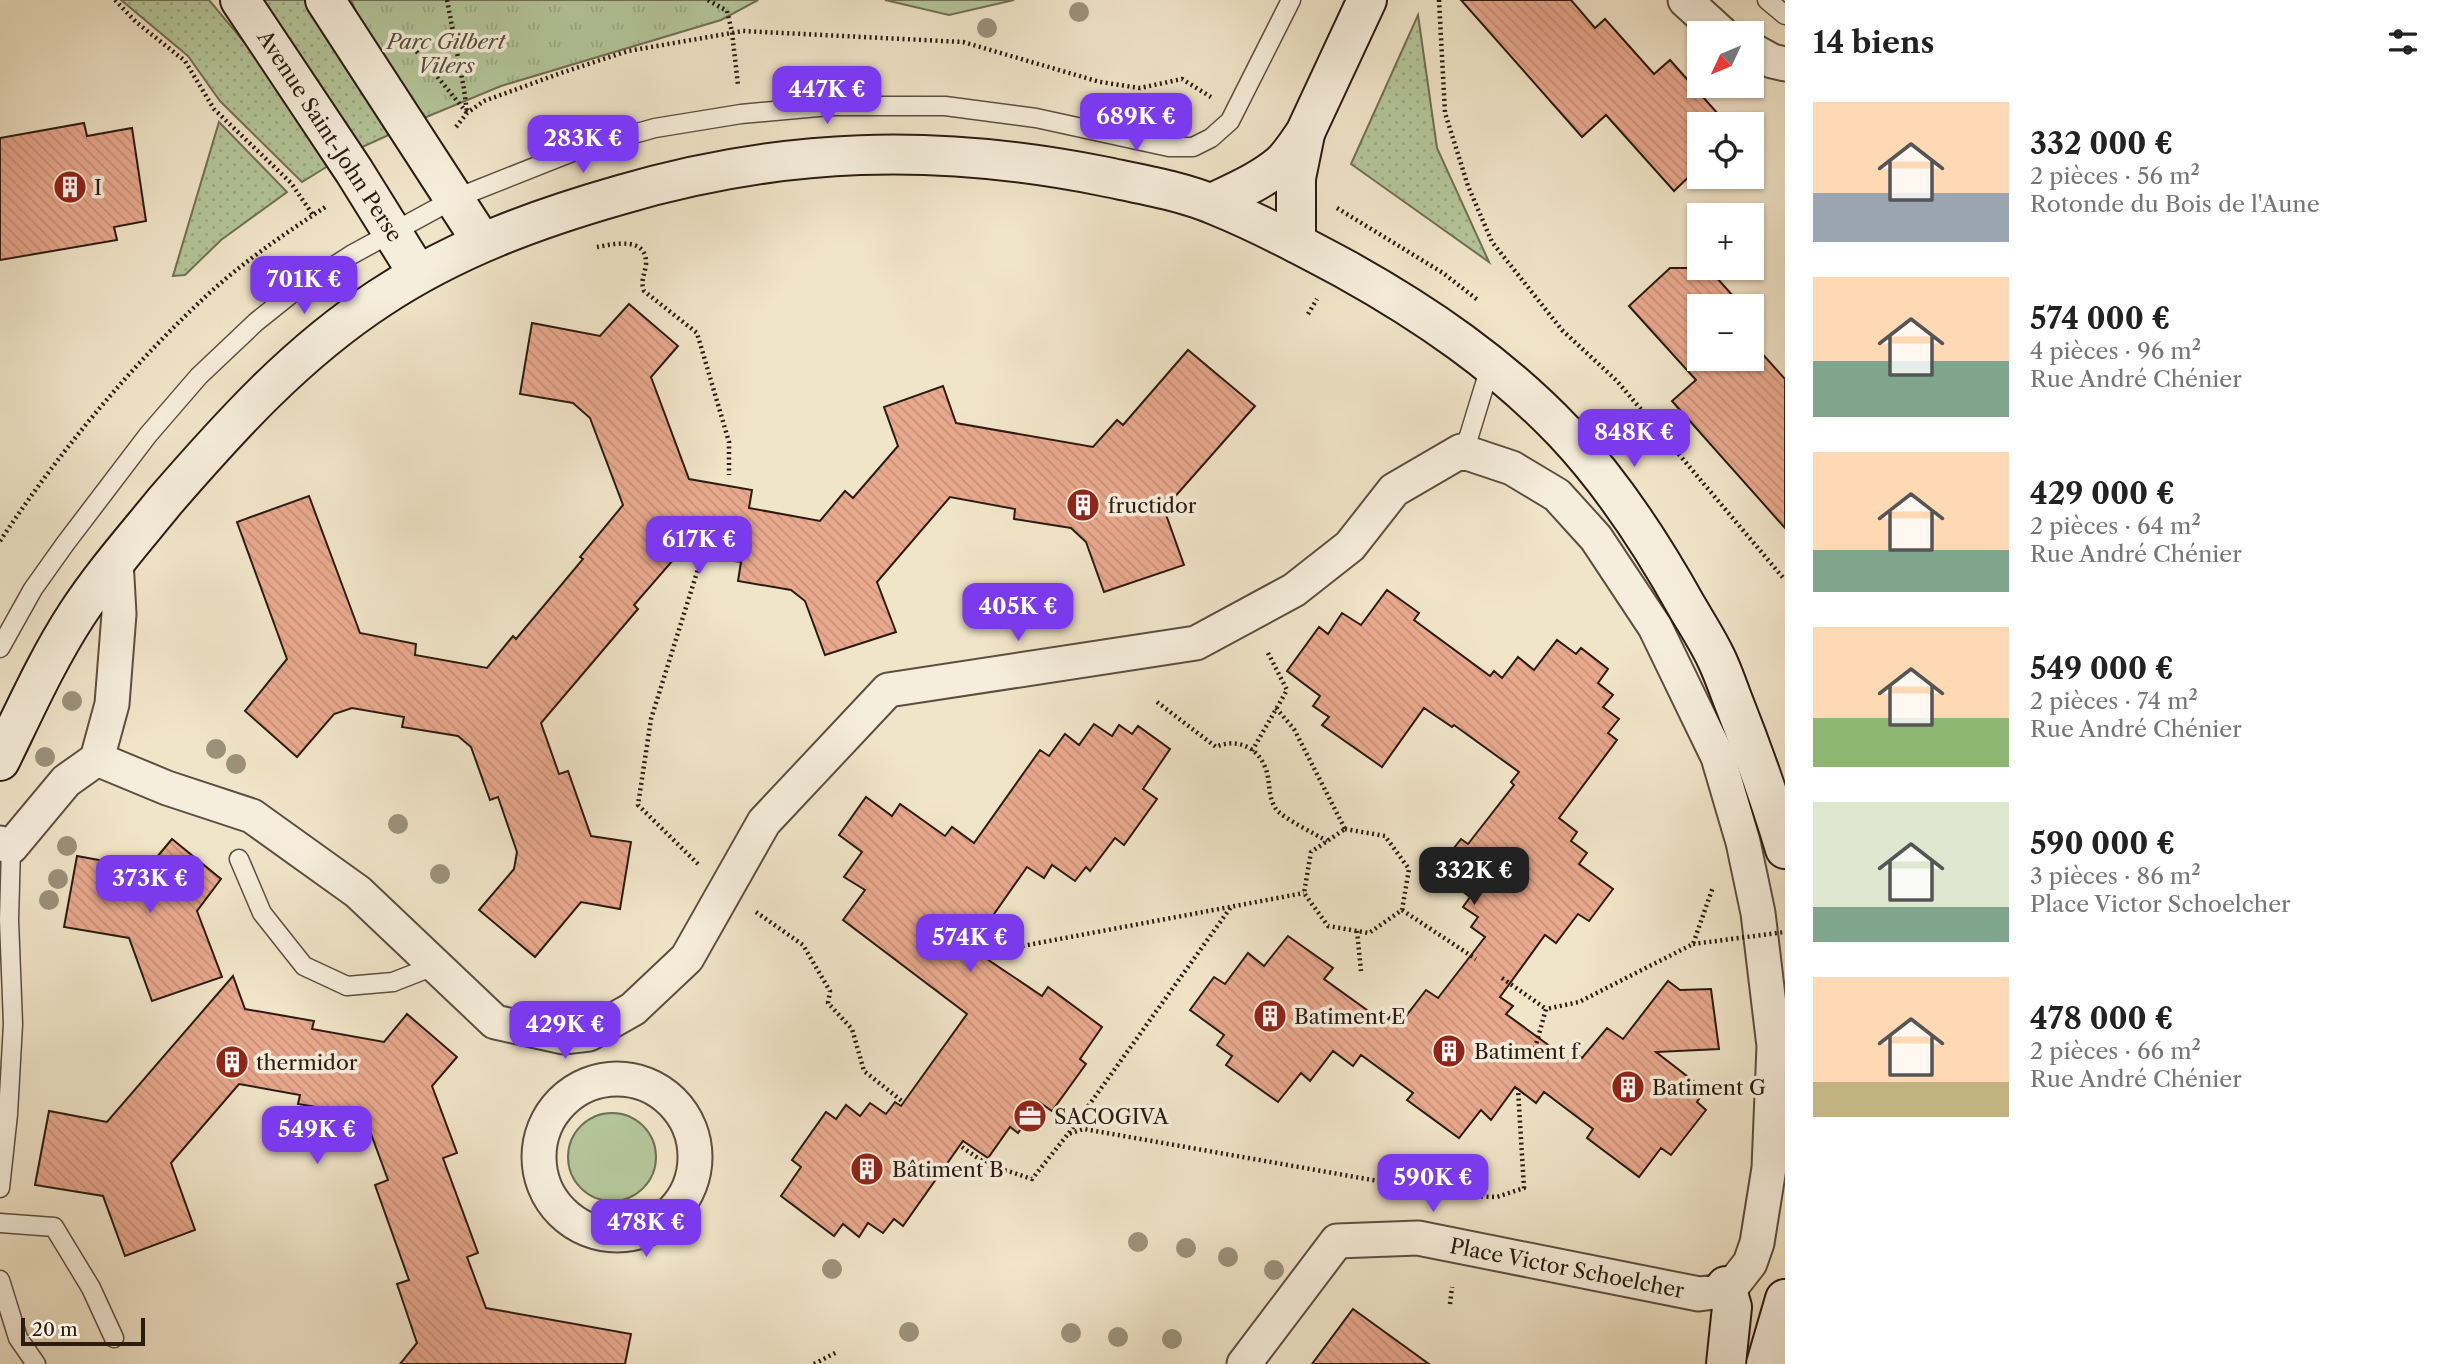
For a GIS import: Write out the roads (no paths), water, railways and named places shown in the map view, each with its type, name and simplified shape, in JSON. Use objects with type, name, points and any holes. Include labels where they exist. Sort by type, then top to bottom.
[{"type":"main road","name":"Avenue Saint-John Perse","points":[[240,0],[418,274]]},
{"type":"main road","points":[[325,0],[482,242]]},
{"type":"main road","points":[[1212,203],[1241,190],[1282,163],[1305,133],[1367,0]]},
{"type":"main road","points":[[1296,243],[1296,178],[1305,133]]},
{"type":"main road","points":[[0,761],[76,616],[116,560],[238,418],[295,361],[350,319],[418,274],[482,242],[568,210],[706,172],[798,159],[860,154],[952,155],[1044,165],[1136,183],[1212,203],[1296,243],[1386,292],[1450,332],[1491,364],[1567,435],[1606,481],[1641,529],[1717,659],[1760,770],[1785,849]]},
{"type":"main road","points":[[1712,1290],[1732,1307],[1726,1364]]},
{"type":"main road","points":[[1766,1364],[1785,1299]]},
{"type":"street","points":[[1685,0],[1708,21]]},
{"type":"street","points":[[1764,57],[1785,64]]},
{"type":"street","points":[[97,758],[167,788],[252,816],[358,892],[495,1022],[563,1037],[589,1034],[633,1009],[687,958],[764,822],[888,690],[1196,643],[1294,590],[1350,545],[1394,490],[1461,451],[1512,468],[1557,495],[1596,538],[1655,627],[1717,757],[1743,842],[1758,914],[1774,1046],[1769,1168],[1757,1243],[1750,1263],[1736,1281],[1712,1290]]},
{"type":"street","points":[[5,845],[66,782],[97,758],[112,704],[119,614],[116,560]]},
{"type":"street","points":[[589,1034],[594,1082]]},
{"type":"street","points":[[621,1079],[648,1085],[670,1101],[686,1122],[695,1149],[693,1176],[682,1200],[663,1220],[639,1233],[612,1236],[586,1229],[563,1214],[547,1192],[539,1166],[540,1138],[551,1114],[570,1094],[594,1082],[621,1079]]},
{"type":"street","name":"Place Victor Schoelcher","points":[[1244,1364],[1337,1241],[1418,1238],[1712,1290]]},
{"type":"lane","points":[[0,648],[33,589],[65,544],[148,435],[198,376],[256,322],[291,295],[351,255],[454,199],[580,149],[655,128],[741,114],[829,106],[945,106],[1036,118],[1169,147],[1193,147],[1211,138],[1230,121],[1291,0]]},
{"type":"lane","points":[[1767,0],[1785,15]]},
{"type":"lane","points":[[1461,451],[1469,436],[1491,364]]},
{"type":"lane","points":[[0,1188],[8,1114],[13,1024],[5,845]]},
{"type":"lane","points":[[239,859],[262,913],[304,966],[348,986],[393,982],[435,966]]},
{"type":"lane","points":[[0,1223],[54,1227],[91,1288],[114,1338]]},
{"type":"lane","points":[[0,1280],[18,1338],[36,1364]]},
{"type":"place","name":"I","points":[[70,187]]},
{"type":"place","name":"fructidor","points":[[1083,505]]},
{"type":"place","name":"Batiment E","points":[[1270,1016]]},
{"type":"place","name":"Batiment f","points":[[1449,1051]]},
{"type":"place","name":"thermidor","points":[[232,1062]]},
{"type":"place","name":"Batiment G","points":[[1628,1087]]},
{"type":"place","name":"SACOGIVA","points":[[1030,1116]]},
{"type":"place","name":"Bâtiment B","points":[[867,1169]]},
{"type":"park label","name":"Parc Gilbert Vilers","points":[[446,53]]}]
